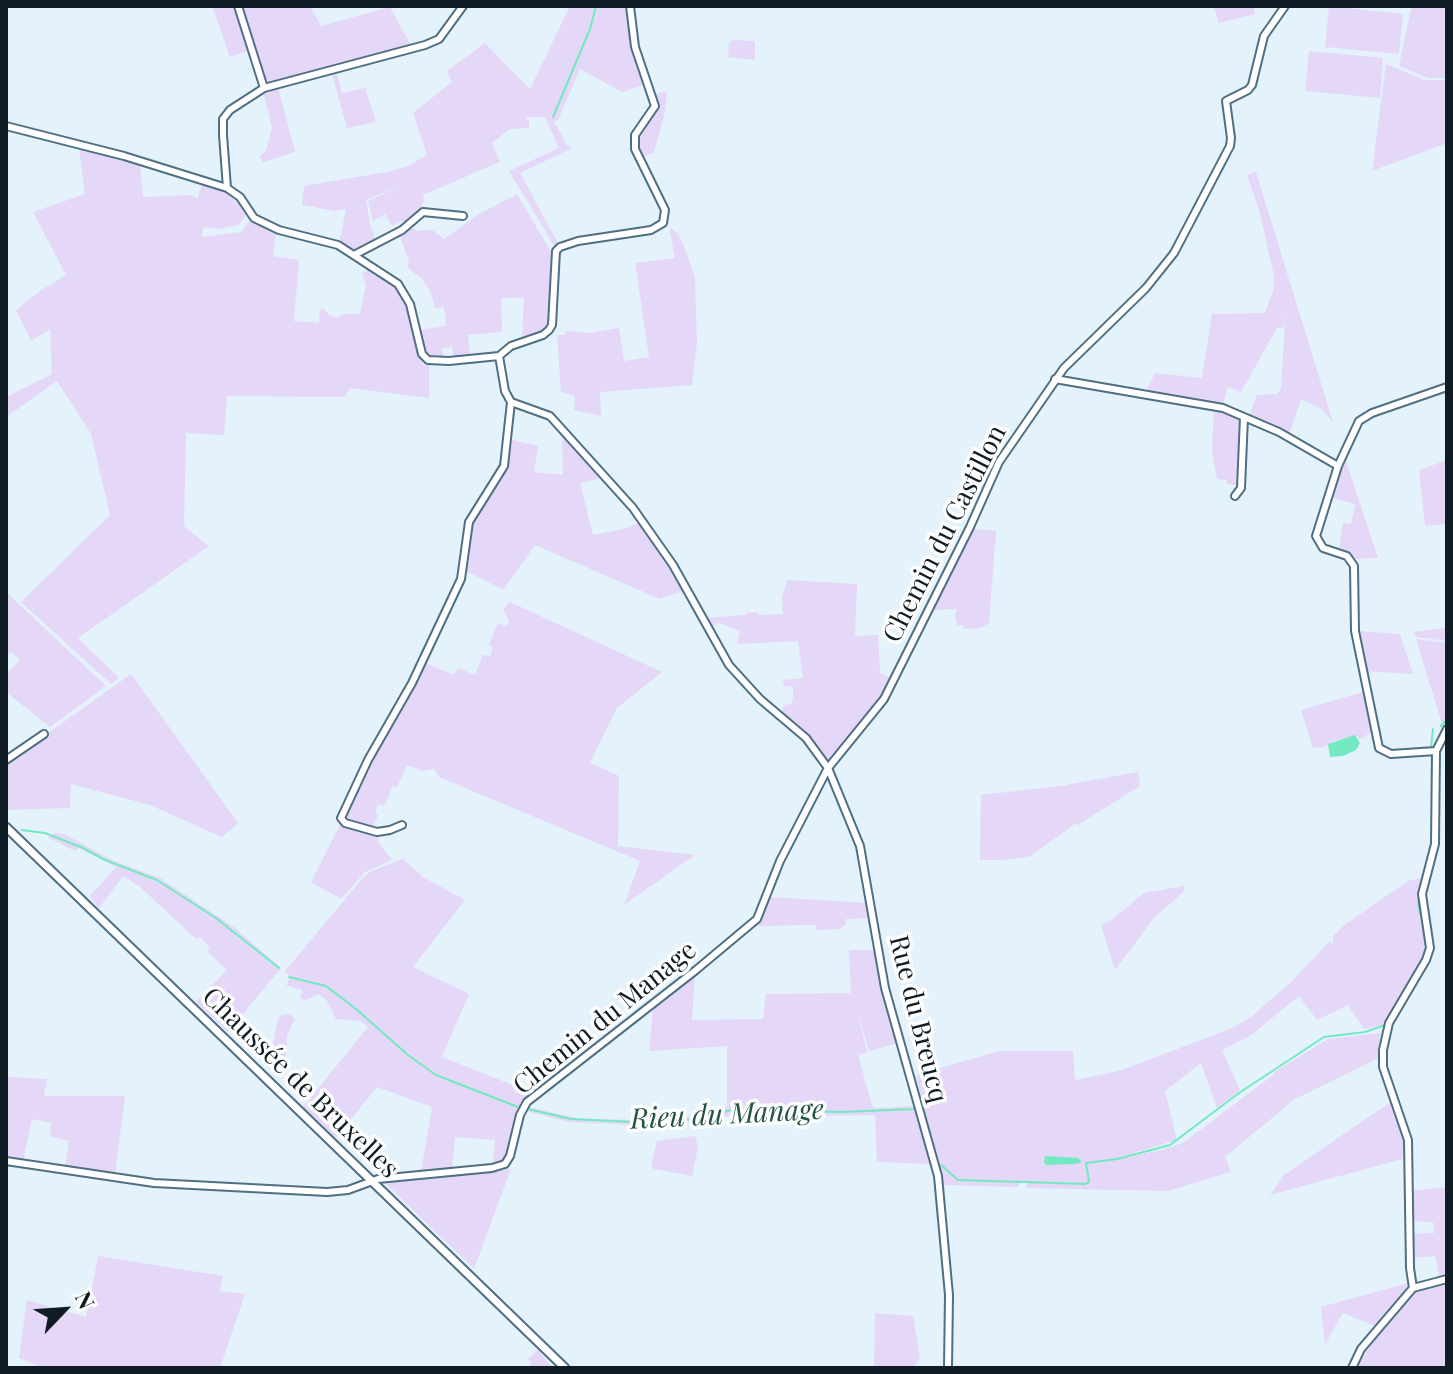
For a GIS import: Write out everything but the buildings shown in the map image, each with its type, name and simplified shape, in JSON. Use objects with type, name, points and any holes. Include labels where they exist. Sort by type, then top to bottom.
[{"type":"main road","name":"Chaussée de Bruxelles","points":[[6,827],[565,1368]]},
{"type":"street","points":[[238,6],[264,88]]},
{"type":"street","points":[[227,188],[223,119],[230,110],[264,88],[439,39],[463,6]]},
{"type":"street","points":[[6,126],[124,156],[227,188],[240,197],[254,218],[269,226],[338,245],[392,279],[406,293],[414,315],[419,347],[428,360],[499,356],[511,346],[543,335],[552,325],[556,251],[560,247],[578,241],[651,230],[663,223],[665,210],[635,149],[635,135],[655,106],[635,47],[630,6]]},
{"type":"street","name":"Chemin du Castillon","points":[[828,768],[884,699],[964,540],[999,462],[1055,379],[1146,288],[1174,253],[1230,146],[1226,101],[1251,88],[1264,36],[1285,6]]},
{"type":"street","points":[[354,255],[402,230],[423,212],[463,216]]},
{"type":"street","points":[[402,825],[377,832],[345,823],[341,818],[375,748],[412,683],[461,579],[469,522],[504,466],[511,402],[505,391],[499,356]]},
{"type":"street","points":[[1055,379],[1223,408],[1279,432],[1338,466]]},
{"type":"street","points":[[1436,751],[1391,754],[1379,748],[1355,631],[1354,566],[1347,556],[1323,548],[1317,541],[1320,521],[1338,466],[1355,426],[1365,416],[1447,387]]},
{"type":"street","name":"Rue du Breucq","points":[[511,402],[550,416],[633,508],[666,554],[720,652],[737,676],[806,738],[828,768],[860,846],[885,988],[938,1176],[949,1295],[948,1368]]},
{"type":"street","points":[[1235,496],[1241,488],[1244,417]]},
{"type":"street","points":[[1413,1288],[1408,1140],[1383,1067],[1383,1050],[1389,1023],[1430,948],[1421,903],[1435,844],[1436,751],[1447,729]]},
{"type":"street","points":[[6,760],[44,734]]},
{"type":"street","name":"Chemin du Manage","points":[[6,1161],[176,1185],[327,1192],[414,1175],[505,1164],[510,1156],[522,1108],[527,1102],[753,923],[762,909],[780,861],[828,768]]},
{"type":"street","points":[[1352,1368],[1361,1349],[1413,1288],[1447,1279]]},
{"type":"shaded area","points":[[212,6],[236,6],[250,50],[230,57]]},
{"type":"shaded area","points":[[240,6],[310,6],[321,26],[390,7],[412,47],[265,85]]},
{"type":"shaded area","points":[[570,6],[594,6],[593,15],[597,6],[627,7],[632,47],[644,85],[622,92],[580,69],[558,120],[554,122],[567,145],[572,148],[520,173],[558,243],[555,247],[509,171],[559,148],[545,117],[525,117],[529,128],[510,129],[492,143],[500,162],[423,195],[418,216],[407,225],[402,221],[392,226],[385,214],[373,221],[368,201],[400,186],[366,200],[376,241],[355,252],[339,244],[346,209],[335,211],[302,205],[304,186],[392,171],[427,155],[413,113],[452,82],[447,71],[485,43],[530,89]]},
{"type":"shaded area","points":[[1214,6],[1254,6],[1255,14],[1219,23]]},
{"type":"shaded area","points":[[1329,6],[1403,14],[1399,54],[1325,47]]},
{"type":"shaded area","points":[[1400,6],[1447,6],[1447,78],[1428,78],[1399,66],[1411,8]]},
{"type":"shaded area","points":[[733,40],[755,41],[755,60],[728,57],[729,43]]},
{"type":"shaded area","points":[[1309,51],[1383,58],[1380,98],[1305,91]]},
{"type":"shaded area","points":[[1386,64],[1425,80],[1447,80],[1447,143],[1372,171]]},
{"type":"shaded area","points":[[336,70],[342,93],[365,88],[376,122],[347,128],[331,71]]},
{"type":"shaded area","points":[[278,87],[295,152],[263,162],[259,157],[266,151],[272,128],[263,91]]},
{"type":"shaded area","points":[[667,92],[654,152],[641,158],[637,150],[638,137],[658,110],[654,94]]},
{"type":"shaded area","points":[[79,148],[140,163],[143,197],[189,195],[198,198],[202,184],[235,196],[246,214],[239,225],[218,229],[204,227],[201,237],[241,232],[249,221],[276,232],[273,256],[299,260],[294,321],[319,323],[323,308],[337,318],[343,314],[360,314],[366,286],[362,273],[372,269],[393,285],[404,299],[409,309],[417,351],[423,365],[429,364],[429,398],[351,388],[344,397],[227,396],[224,435],[186,433],[184,526],[209,546],[78,638],[119,678],[111,684],[21,602],[110,515],[91,434],[57,381],[6,417],[6,397],[52,374],[50,329],[31,341],[16,310],[66,275],[33,212],[85,194]]},
{"type":"shaded area","points":[[1256,172],[1333,422],[1322,409],[1301,399],[1289,435],[1249,416],[1257,395],[1277,394],[1281,389],[1286,306],[1284,327],[1277,328],[1241,392],[1228,387],[1223,404],[1145,394],[1155,373],[1202,378],[1212,314],[1265,313],[1273,291],[1274,276],[1260,213],[1247,175]]},
{"type":"shaded area","points":[[517,194],[551,252],[549,317],[545,330],[522,339],[524,298],[501,298],[502,332],[468,335],[470,357],[454,359],[452,347],[442,349],[443,359],[429,357],[421,346],[419,330],[446,326],[444,307],[435,308],[423,280],[407,267],[409,261],[399,234],[409,226],[417,231],[432,230],[444,239],[479,214]]},
{"type":"shaded area","points":[[669,227],[678,234],[695,278],[697,343],[692,385],[600,392],[601,416],[574,410],[575,396],[561,392],[557,335],[565,335],[566,331],[589,333],[619,328],[624,361],[649,357],[635,263],[675,258]]},
{"type":"shaded area","points":[[1214,409],[1242,420],[1240,486],[1217,479],[1212,450]]},
{"type":"shaded area","points":[[562,432],[603,478],[580,483],[593,535],[628,528],[640,522],[683,591],[660,599],[535,545],[503,590],[466,571],[470,526],[504,475],[508,439],[538,446],[534,472],[563,475]]},
{"type":"shaded area","points":[[1345,458],[1378,558],[1353,559],[1339,551],[1343,523],[1351,524],[1355,504],[1330,497]]},
{"type":"shaded area","points":[[1447,460],[1447,524],[1425,526],[1419,470]]},
{"type":"shaded area","points":[[973,529],[996,531],[989,623],[980,628],[964,629],[963,625],[957,625],[957,609],[932,610]]},
{"type":"shaded area","points":[[788,580],[857,584],[855,636],[878,635],[880,673],[891,678],[872,711],[829,761],[781,713],[784,705],[791,704],[793,698],[793,686],[784,687],[783,680],[803,678],[798,641],[737,644],[740,631],[719,623],[710,628],[705,618],[757,612],[759,615],[783,614],[782,596]]},
{"type":"shaded area","points":[[6,592],[106,686],[50,727],[6,692],[6,674],[20,660],[11,652],[6,657]]},
{"type":"shaded area","points":[[510,602],[662,672],[617,708],[590,763],[619,776],[618,846],[695,855],[624,905],[640,861],[439,777],[434,769],[422,771],[407,765],[384,806],[378,804],[375,813],[378,815],[372,829],[343,819],[376,751],[425,663],[454,675],[458,668],[475,675],[483,655],[490,656],[493,648],[489,644],[498,623],[506,627],[509,621],[503,610]]},
{"type":"shaded area","points":[[1447,628],[1447,641],[1416,637],[1414,632]]},
{"type":"shaded area","points":[[1358,631],[1400,634],[1413,674],[1364,671]]},
{"type":"shaded area","points":[[1416,639],[1447,643],[1447,717],[1442,724]]},
{"type":"shaded area","points":[[131,674],[238,823],[222,837],[150,805],[71,784],[70,808],[6,810],[6,763]]},
{"type":"shaded area","points":[[1363,692],[1373,731],[1359,740],[1358,736],[1313,748],[1301,710]]},
{"type":"shaded area","points":[[1355,735],[1360,743],[1356,750],[1343,756],[1330,757],[1328,744]]},
{"type":"shaded area","points":[[1138,772],[1140,786],[1078,825],[1076,823],[1031,856],[980,860],[981,795],[1060,786]]},
{"type":"shaded area","points":[[341,823],[377,834],[379,843],[392,860],[365,872],[341,899],[311,882]]},
{"type":"shaded area","points":[[64,834],[114,861],[160,878],[235,928],[281,968],[228,1032],[196,1002],[227,970],[207,951],[210,947],[199,937],[196,939],[139,886],[123,876],[99,908],[90,896],[116,867],[79,848],[75,851],[49,838],[49,835]]},
{"type":"shaded area","points":[[403,859],[423,877],[465,900],[413,967],[469,994],[442,1057],[533,1093],[520,1106],[508,1154],[502,1163],[493,1165],[495,1140],[455,1137],[452,1168],[421,1171],[432,1107],[377,1087],[336,1138],[303,1107],[368,1027],[361,1021],[336,1019],[327,1001],[319,994],[305,1000],[300,998],[302,990],[286,985],[291,977],[285,971],[362,879],[371,871]]},
{"type":"shaded area","points":[[1424,877],[1422,894],[1430,948],[1389,1023],[1364,1029],[1348,1005],[1317,1020],[1299,996],[1250,1036],[1222,1050],[1240,1090],[1217,1108],[1201,1063],[1165,1091],[1177,1140],[1117,1158],[1183,1143],[1274,1072],[1328,1039],[1381,1033],[1379,1058],[1295,1099],[1225,1157],[1231,1172],[1168,1191],[1026,1188],[1028,1183],[1020,1183],[1018,1187],[943,1185],[916,1075],[999,1051],[1073,1051],[1075,1080],[1119,1071],[1230,1029],[1251,1017],[1289,984],[1330,941],[1333,944],[1333,936],[1347,923],[1408,881]]},
{"type":"shaded area","points":[[1184,886],[1184,891],[1154,918],[1115,970],[1101,925],[1144,893]]},
{"type":"shaded area","points":[[770,897],[867,903],[870,918],[846,919],[846,924],[840,929],[816,930],[816,925],[755,926]]},
{"type":"shaded area","points":[[849,950],[875,950],[881,990],[898,1043],[869,1051],[857,1011],[867,1052],[858,1055],[872,1105],[874,1108],[913,1106],[919,1109],[932,1164],[877,1162],[875,1115],[796,1116],[789,1112],[752,1111],[657,1126],[569,1122],[526,1111],[528,1107],[577,1118],[657,1121],[686,1119],[692,1113],[727,1107],[727,1046],[649,1051],[653,1008],[695,974],[692,1020],[763,1019],[766,994],[851,993]]},
{"type":"shaded area","points":[[290,1014],[295,1019],[287,1035],[286,1056],[275,1064],[271,1056],[277,1022],[281,1015]]},
{"type":"shaded area","points":[[6,1077],[47,1079],[44,1096],[125,1096],[115,1175],[65,1167],[69,1141],[50,1136],[51,1123],[32,1119],[23,1162],[6,1158]]},
{"type":"shaded area","points":[[1392,1101],[1405,1135],[1406,1158],[1270,1195],[1284,1175]]},
{"type":"shaded area","points":[[695,1136],[698,1147],[692,1176],[651,1166],[657,1141]]},
{"type":"shaded area","points":[[1045,1156],[1078,1158],[1082,1162],[1046,1165]]},
{"type":"shaded area","points":[[511,1169],[474,1269],[384,1182],[395,1181]]},
{"type":"shaded area","points":[[1447,1187],[1447,1276],[1439,1277],[1435,1256],[1412,1258],[1412,1234],[1434,1233],[1433,1222],[1412,1221],[1412,1191]]},
{"type":"shaded area","points":[[98,1256],[223,1276],[220,1291],[245,1294],[220,1368],[44,1368],[19,1358],[27,1300],[86,1317]]},
{"type":"shaded area","points":[[1408,1283],[1402,1297],[1375,1326],[1343,1313],[1325,1344],[1321,1307]]},
{"type":"shaded area","points":[[1444,1283],[1447,1287],[1447,1368],[1357,1368],[1379,1332],[1415,1293]]},
{"type":"shaded area","points":[[875,1313],[913,1316],[920,1358],[913,1368],[874,1368]]},
{"type":"shaded area","points":[[538,1350],[553,1368],[529,1368],[531,1361],[527,1360]]},
{"type":"waterway","points":[[553,117],[590,29],[596,6]]},
{"type":"waterway","name":"Rieu du Manage","points":[[1441,726],[1447,719]]},
{"type":"waterway","name":"Rieu du Manage","points":[[1431,748],[1433,729]]},
{"type":"waterway","name":"Rieu du Manage","points":[[22,830],[45,833],[157,880],[216,918],[279,968]]},
{"type":"waterway","name":"Rieu du Manage","points":[[1422,880],[1418,904],[1423,923]]},
{"type":"waterway","name":"Rieu du Manage","points":[[1422,961],[1427,944]]},
{"type":"waterway","name":"Rieu du Manage","points":[[289,977],[326,986],[436,1075],[518,1107]]},
{"type":"waterway","name":"Rieu du Manage","points":[[941,1165],[958,1180],[1085,1184],[1089,1182],[1086,1163],[1117,1159],[1170,1145],[1239,1093],[1324,1037],[1365,1032],[1386,1022]]},
{"type":"waterway","name":"Rieu du Manage","points":[[528,1109],[571,1119],[655,1123],[678,1122],[737,1109],[841,1112],[916,1109]]},
{"type":"waterway","name":"Rieu du Manage","points":[[926,1145],[932,1165]]}]
